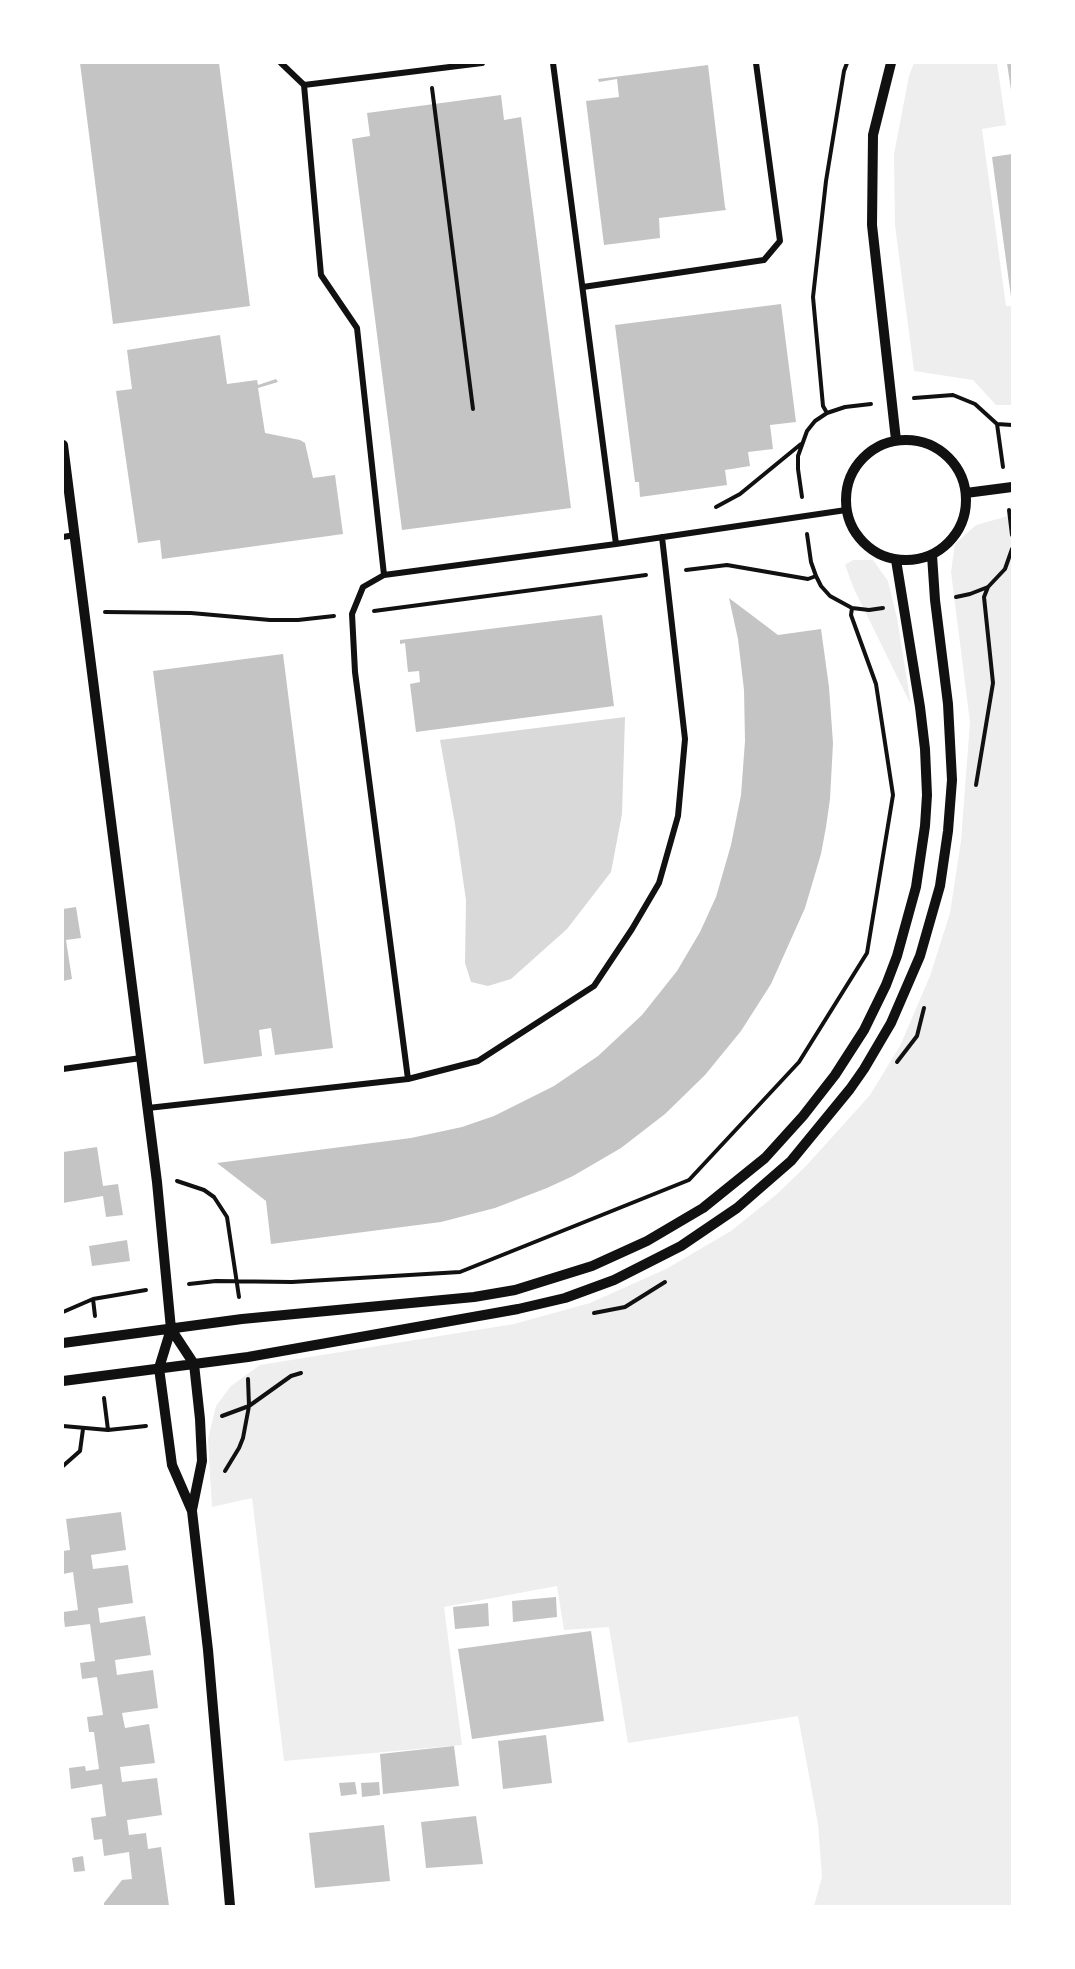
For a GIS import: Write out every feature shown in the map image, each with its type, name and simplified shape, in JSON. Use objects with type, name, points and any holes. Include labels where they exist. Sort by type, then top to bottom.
[{"type":"street","points":[[281,63],[304,84],[321,274],[357,328],[384,575]]},
{"type":"street","points":[[304,84],[482,63]]},
{"type":"street","points":[[553,63],[616,544]]},
{"type":"street","points":[[583,287],[764,260],[780,241],[756,63]]},
{"type":"street","points":[[891,63],[873,135],[872,225],[896,441]]},
{"type":"street","points":[[896,441],[920,441],[942,452],[958,470],[966,493],[964,518],[952,540],[932,555],[896,560],[878,554],[863,543],[852,528],[846,510],[846,487],[856,465],[874,449],[896,441]]},
{"type":"street","points":[[63,445],[69,536],[85,614],[169,1287],[171,1329],[159,1368],[165,1424],[172,1465],[192,1511],[208,1650],[230,1906]]},
{"type":"street","points":[[966,493],[1012,487]]},
{"type":"street","points":[[408,1079],[355,672],[352,614],[363,587],[384,575],[846,510]]},
{"type":"street","points":[[148,1108],[408,1079],[478,1061],[594,986],[632,929],[658,883],[678,816],[685,740],[662,537]]},
{"type":"street","points":[[63,1381],[248,1357],[518,1309],[589,1290],[638,1269],[704,1232],[744,1203],[791,1161],[850,1089],[891,1023],[920,956],[940,885],[948,831],[952,780],[950,726],[934,600],[932,555]]},
{"type":"street","points":[[63,1343],[242,1319],[474,1297],[515,1290],[555,1279],[621,1254],[676,1226],[726,1191],[783,1140],[835,1075],[864,1030],[897,956],[916,887],[925,826],[927,795],[925,749],[896,560]]},
{"type":"street","points":[[63,1069],[142,1058]]},
{"type":"street","points":[[171,1329],[194,1364],[202,1461],[192,1511]]},
{"type":"path","points":[[827,414],[823,406],[813,297],[826,181],[847,63]]},
{"type":"path","points":[[430,70],[473,409]]},
{"type":"path","points":[[998,424],[1012,425]]},
{"type":"path","points":[[711,510],[740,494],[802,443]]},
{"type":"path","points":[[975,795],[993,683],[984,597],[988,586],[1005,569],[1011,558],[1012,549]]},
{"type":"path","points":[[85,614],[110,612],[191,614],[279,620],[352,614],[726,565],[808,579],[816,576]]},
{"type":"path","points":[[63,1312],[93,1299],[216,1281],[292,1282],[460,1272],[689,1180],[799,1062],[867,953],[893,795],[876,684],[851,615],[852,608]]},
{"type":"path","points":[[890,1071],[917,1036],[926,1001]]},
{"type":"path","points":[[591,1314],[625,1307],[674,1276]]},
{"type":"path","points":[[200,1419],[239,1411],[257,1402],[291,1376],[307,1371]]},
{"type":"path","points":[[63,1426],[108,1430],[165,1424]]},
{"type":"path","points":[[63,1466],[80,1451],[83,1429]]},
{"type":"shaded area","points":[[914,63],[997,63],[1006,125],[982,129],[1006,306],[1012,306],[1012,405],[996,405],[973,380],[914,371],[895,225],[894,154],[909,76]]},
{"type":"shaded area","points":[[1012,515],[1012,1906],[814,1906],[822,1877],[818,1824],[798,1716],[628,1743],[609,1627],[564,1630],[557,1586],[444,1607],[462,1745],[284,1761],[252,1498],[212,1507],[208,1439],[216,1406],[231,1386],[260,1365],[514,1324],[590,1303],[666,1269],[731,1231],[777,1194],[806,1166],[870,1095],[900,1046],[930,976],[950,913],[961,841],[970,722],[951,572],[955,544],[976,525]]},
{"type":"shaded area","points":[[853,560],[873,560],[888,581],[897,618],[911,705],[854,589],[845,565]]},
{"type":"shaded area","points":[[625,717],[622,814],[611,872],[567,929],[511,979],[488,986],[471,982],[465,963],[466,900],[440,740]]},
{"type":"building","points":[[80,63],[219,63],[250,306],[113,324]]},
{"type":"building","points":[[1007,63],[1012,63],[1011,90]]},
{"type":"building","points":[[708,65],[726,210],[659,218],[660,238],[604,245],[586,101],[619,97],[617,79],[599,82],[598,79]]},
{"type":"building","points":[[501,95],[504,120],[521,117],[571,508],[402,530],[352,139],[370,136],[367,113]]},
{"type":"building","points":[[1012,154],[1012,297],[1011,297],[992,157]]},
{"type":"building","points":[[781,304],[796,422],[770,425],[773,449],[748,452],[750,466],[725,470],[727,485],[640,497],[639,482],[635,482],[615,325]]},
{"type":"building","points":[[220,335],[227,384],[257,380],[258,385],[276,379],[278,382],[258,388],[265,433],[305,443],[313,478],[335,475],[343,534],[162,559],[160,540],[138,543],[116,391],[132,389],[127,350]]},
{"type":"building","points":[[729,598],[778,635],[821,629],[829,687],[833,743],[826,827],[821,854],[805,908],[771,984],[741,1031],[705,1075],[665,1114],[621,1148],[573,1176],[547,1188],[495,1208],[441,1222],[271,1244],[266,1201],[217,1163],[411,1138],[462,1127],[494,1116],[554,1086],[598,1056],[642,1015],[677,971],[700,932],[716,897],[731,845],[741,795],[745,741],[744,690],[738,639]]},
{"type":"building","points":[[602,615],[614,706],[416,732],[410,684],[420,682],[419,671],[408,672],[405,643],[400,644],[400,640]]},
{"type":"building","points":[[283,654],[333,1048],[275,1055],[271,1028],[259,1030],[262,1056],[204,1064],[153,671]]},
{"type":"building","points":[[76,907],[81,938],[66,940],[72,979],[63,981],[63,909]]},
{"type":"building","points":[[97,1147],[103,1186],[118,1184],[123,1215],[106,1217],[103,1196],[63,1203],[63,1152]]},
{"type":"building","points":[[127,1240],[130,1261],[92,1266],[89,1246]]},
{"type":"building","points":[[121,1512],[126,1550],[91,1555],[93,1569],[128,1565],[133,1603],[98,1608],[100,1623],[145,1616],[151,1655],[115,1660],[117,1675],[153,1670],[158,1708],[122,1713],[125,1728],[149,1724],[155,1763],[120,1767],[122,1782],[157,1778],[162,1815],[127,1820],[129,1835],[146,1833],[148,1849],[161,1847],[169,1906],[104,1906],[122,1880],[132,1879],[129,1852],[104,1856],[102,1839],[94,1840],[91,1818],[106,1816],[102,1784],[71,1789],[69,1768],[85,1766],[86,1771],[99,1769],[94,1732],[89,1732],[87,1717],[103,1715],[97,1677],[82,1679],[80,1663],[95,1661],[90,1624],[65,1627],[63,1612],[78,1610],[73,1572],[63,1574],[63,1551],[70,1550],[66,1519]]},
{"type":"building","points":[[556,1597],[557,1617],[513,1622],[512,1601]]},
{"type":"building","points":[[488,1603],[489,1626],[455,1629],[453,1607]]},
{"type":"building","points":[[591,1631],[604,1721],[472,1739],[458,1649]]},
{"type":"building","points":[[546,1735],[552,1783],[503,1789],[498,1741]]},
{"type":"building","points":[[454,1746],[459,1786],[383,1794],[380,1754]]},
{"type":"building","points":[[355,1782],[357,1794],[341,1796],[339,1783]]},
{"type":"building","points":[[379,1782],[380,1795],[362,1797],[361,1783]]},
{"type":"building","points":[[476,1816],[483,1864],[426,1868],[421,1822]]},
{"type":"building","points":[[384,1825],[390,1881],[315,1888],[309,1833]]},
{"type":"building","points":[[83,1856],[85,1871],[74,1872],[72,1858]]}]
